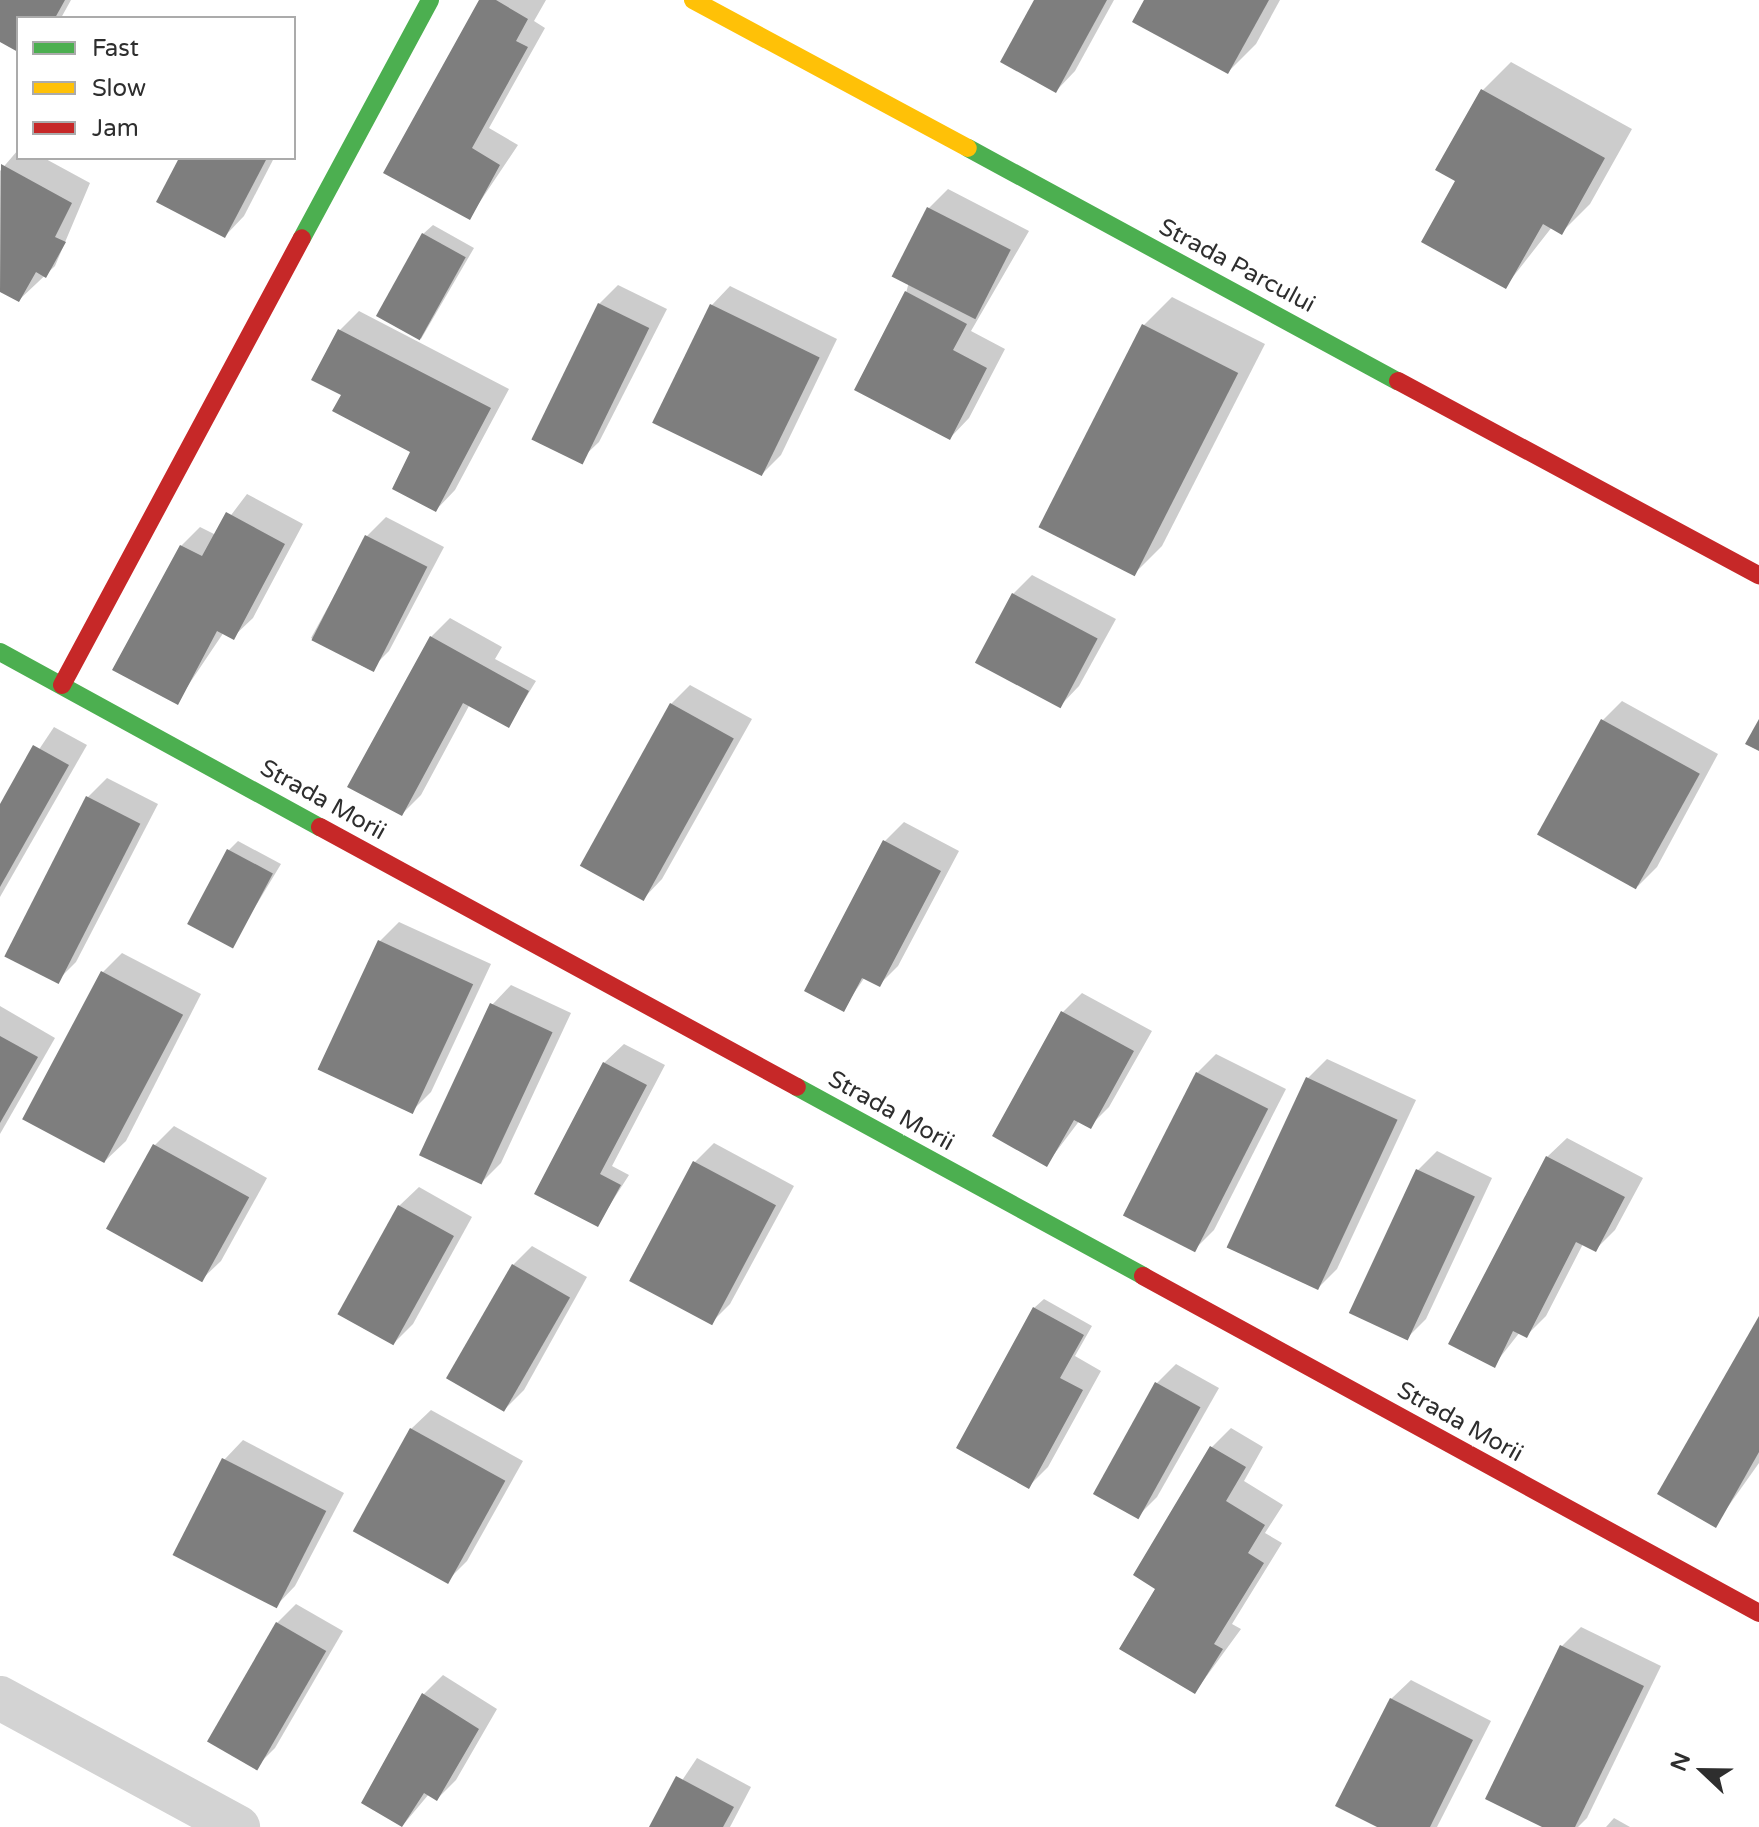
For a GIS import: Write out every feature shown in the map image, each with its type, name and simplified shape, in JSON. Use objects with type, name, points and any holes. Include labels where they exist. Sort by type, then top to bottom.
[{"type":"street","points":[[62,685],[430,0]]},
{"type":"street","name":"Strada Parcului","points":[[693,0],[1759,575]]},
{"type":"street","name":"Strada Morii","points":[[0,652],[1759,1613]]},
{"type":"street","points":[[0,1698],[238,1827]]},
{"type":"building","points":[[0,0],[65,0],[56,16],[16,16],[16,51],[0,42]]},
{"type":"building","points":[[479,0],[496,0],[528,19],[516,41],[528,47],[472,148],[500,165],[470,220],[383,173]]},
{"type":"building","points":[[1034,0],[1107,0],[1056,93],[1000,62]]},
{"type":"building","points":[[1144,0],[1269,0],[1228,74],[1132,22]]},
{"type":"building","points":[[1481,89],[1605,158],[1562,235],[1543,224],[1506,289],[1421,242],[1455,181],[1435,170]]},
{"type":"building","points":[[178,160],[266,160],[225,238],[156,202]]},
{"type":"building","points":[[1,164],[72,203],[55,237],[66,242],[46,278],[36,272],[19,302],[0,292]]},
{"type":"building","points":[[927,207],[1011,250],[975,319],[892,276]]},
{"type":"building","points":[[422,233],[466,257],[420,340],[376,316]]},
{"type":"building","points":[[905,291],[967,324],[953,350],[987,368],[950,440],[854,390]]},
{"type":"building","points":[[598,303],[649,328],[583,465],[531,440]]},
{"type":"building","points":[[710,304],[820,357],[762,476],[652,423]]},
{"type":"building","points":[[1142,324],[1238,373],[1135,576],[1038,527]]},
{"type":"building","points":[[338,329],[491,408],[436,512],[392,489],[410,452],[332,411],[341,395],[311,380]]},
{"type":"building","points":[[226,512],[285,544],[234,640],[217,631],[178,705],[112,670],[180,545],[202,556]]},
{"type":"building","points":[[365,535],[427,567],[374,672],[311,640]]},
{"type":"building","points":[[1012,593],[1098,639],[1061,708],[975,663]]},
{"type":"building","points":[[430,636],[529,691],[509,728],[463,703],[402,816],[347,787]]},
{"type":"building","points":[[670,703],[734,738],[644,901],[580,866]]},
{"type":"building","points":[[1601,719],[1700,774],[1636,889],[1537,834]]},
{"type":"building","points":[[1759,719],[1759,751],[1745,744]]},
{"type":"building","points":[[33,745],[69,765],[0,887],[0,804]]},
{"type":"building","points":[[86,796],[140,824],[59,984],[4,956]]},
{"type":"building","points":[[883,840],[941,871],[880,987],[862,978],[844,1012],[804,991]]},
{"type":"building","points":[[227,849],[273,873],[233,948],[187,924]]},
{"type":"building","points":[[378,940],[473,984],[413,1114],[318,1070]]},
{"type":"building","points":[[101,971],[183,1015],[104,1163],[22,1119]]},
{"type":"building","points":[[490,1003],[553,1032],[482,1184],[419,1155]]},
{"type":"building","points":[[1061,1011],[1134,1051],[1091,1129],[1074,1120],[1047,1167],[992,1136]]},
{"type":"building","points":[[0,1036],[38,1057],[0,1123]]},
{"type":"building","points":[[603,1062],[647,1085],[600,1174],[621,1185],[598,1227],[534,1194]]},
{"type":"building","points":[[1196,1072],[1268,1109],[1195,1252],[1123,1215]]},
{"type":"building","points":[[1306,1077],[1398,1120],[1318,1290],[1227,1247]]},
{"type":"building","points":[[153,1144],[249,1197],[202,1282],[106,1229]]},
{"type":"building","points":[[1546,1156],[1625,1197],[1596,1252],[1576,1242],[1527,1338],[1513,1331],[1495,1368],[1448,1344]]},
{"type":"building","points":[[693,1161],[776,1205],[712,1325],[629,1281]]},
{"type":"building","points":[[1416,1169],[1475,1196],[1408,1341],[1349,1313]]},
{"type":"building","points":[[398,1205],[454,1236],[393,1345],[337,1314]]},
{"type":"building","points":[[512,1264],[570,1298],[504,1412],[446,1378]]},
{"type":"building","points":[[1033,1307],[1084,1335],[1060,1378],[1083,1390],[1029,1489],[956,1448]]},
{"type":"building","points":[[1759,1316],[1759,1452],[1716,1528],[1657,1494]]},
{"type":"building","points":[[1155,1382],[1200,1407],[1138,1519],[1093,1494]]},
{"type":"building","points":[[410,1428],[505,1481],[448,1584],[353,1531]]},
{"type":"building","points":[[1210,1446],[1246,1467],[1226,1501],[1265,1525],[1248,1553],[1264,1563],[1214,1644],[1223,1649],[1195,1694],[1119,1649],[1155,1589],[1133,1575]]},
{"type":"building","points":[[222,1458],[326,1511],[277,1608],[173,1555]]},
{"type":"building","points":[[276,1622],[326,1651],[257,1771],[207,1742]]},
{"type":"building","points":[[1560,1645],[1644,1686],[1575,1827],[1542,1827],[1485,1799]]},
{"type":"building","points":[[422,1693],[479,1729],[437,1801],[424,1793],[402,1827],[361,1803]]},
{"type":"building","points":[[1390,1698],[1473,1740],[1430,1827],[1377,1827],[1335,1806]]},
{"type":"building","points":[[676,1776],[734,1807],[723,1827],[649,1827]]},
{"type":"traffic: fast","points":[[302,238],[430,0]]},
{"type":"traffic: fast","points":[[968,148],[1398,381]]},
{"type":"traffic: fast","points":[[0,652],[320,827]]},
{"type":"traffic: fast","points":[[797,1087],[1143,1276]]},
{"type":"traffic: slow","points":[[693,0],[968,148]]},
{"type":"traffic: jam","points":[[62,685],[302,238]]},
{"type":"traffic: jam","points":[[1398,381],[1759,575]]},
{"type":"traffic: jam","points":[[320,827],[797,1087]]},
{"type":"traffic: jam","points":[[1143,1276],[1759,1613]]}]
